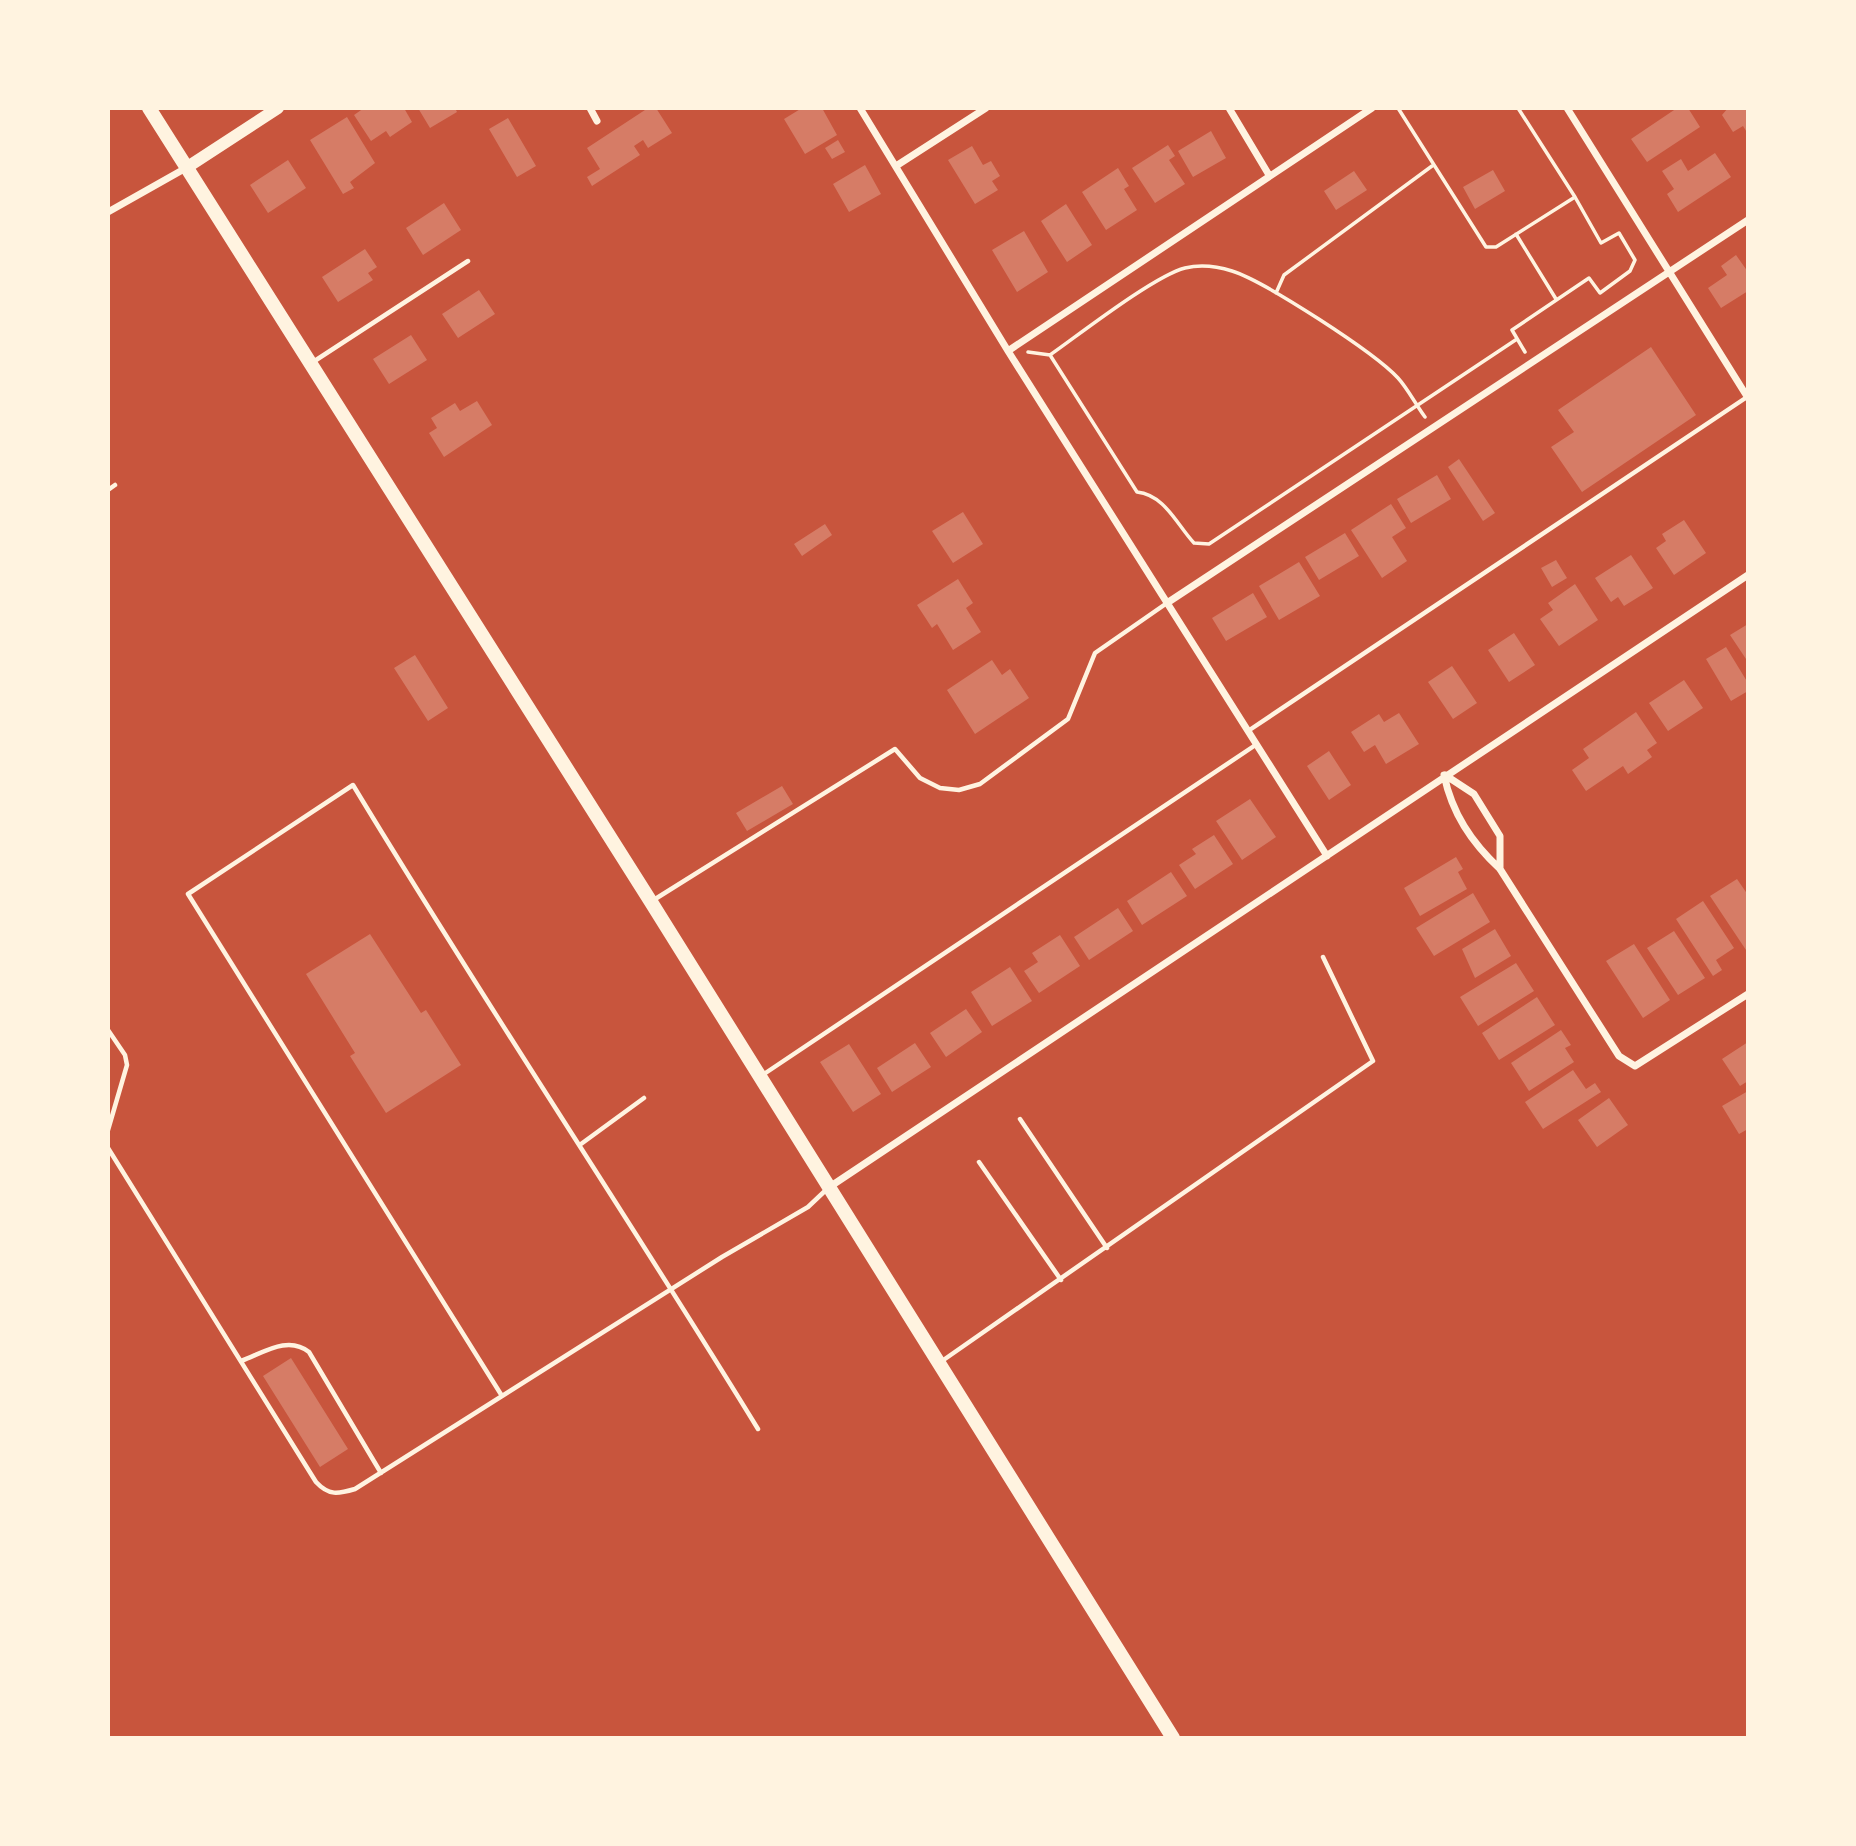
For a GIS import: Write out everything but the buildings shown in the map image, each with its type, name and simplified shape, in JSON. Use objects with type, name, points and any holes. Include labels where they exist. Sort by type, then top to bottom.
[{"type":"main road","points":[[149,108],[651,902],[1173,1738]]},
{"type":"street","points":[[108,212],[186,168],[278,108]]},
{"type":"street","points":[[590,108],[597,121]]},
{"type":"street","points":[[860,108],[1008,351],[1327,856]]},
{"type":"street","points":[[896,166],[986,108]]},
{"type":"street","points":[[1229,108],[1269,175]]},
{"type":"street","points":[[1008,351],[1372,108]]},
{"type":"street","points":[[1567,108],[1747,397]]},
{"type":"street","points":[[1167,603],[1748,220]]},
{"type":"street","points":[[828,1188],[1327,856],[1444,775],[1748,575]]},
{"type":"street","points":[[1444,775],[1450,804],[1479,849],[1500,869],[1619,1056],[1635,1066],[1748,994]]},
{"type":"street","points":[[1444,775],[1474,794],[1500,836],[1500,869]]},
{"type":"lane","points":[[310,365],[468,261]]},
{"type":"lane","points":[[1248,731],[1747,397]]},
{"type":"lane","points":[[108,489],[115,485]]},
{"type":"lane","points":[[651,902],[895,749],[920,778],[940,789],[959,790],[980,784],[1068,719],[1095,653],[1167,603]]},
{"type":"lane","points":[[760,1077],[1256,744]]},
{"type":"lane","points":[[502,1396],[188,894],[353,785],[458,955],[673,1288],[758,1429]]},
{"type":"lane","points":[[939,1364],[1373,1061],[1323,957]]},
{"type":"lane","points":[[108,1030],[125,1055],[127,1065],[108,1130]]},
{"type":"lane","points":[[581,1144],[644,1098]]},
{"type":"lane","points":[[1020,1119],[1107,1248]]},
{"type":"lane","points":[[108,1148],[324,1490],[337,1494],[355,1489],[673,1288],[808,1207],[828,1188]]},
{"type":"lane","points":[[979,1162],[1061,1280]]},
{"type":"lane","points":[[241,1361],[285,1344],[302,1346],[309,1352],[381,1473]]},
{"type":"path","points":[[1398,108],[1432,166],[1486,247],[1496,247],[1575,197]]},
{"type":"path","points":[[1518,108],[1601,243],[1619,233],[1635,260],[1630,271],[1600,293],[1589,278],[1512,330],[1531,362]]},
{"type":"path","points":[[1276,293],[1284,275],[1432,166]]},
{"type":"path","points":[[1516,234],[1556,299]]},
{"type":"path","points":[[1008,351],[1050,355],[1161,280],[1183,269],[1209,265],[1235,272],[1276,293],[1371,355],[1398,378],[1432,428]]},
{"type":"path","points":[[1050,355],[1137,492],[1148,493],[1162,503],[1195,544],[1209,544],[1517,339]]}]
